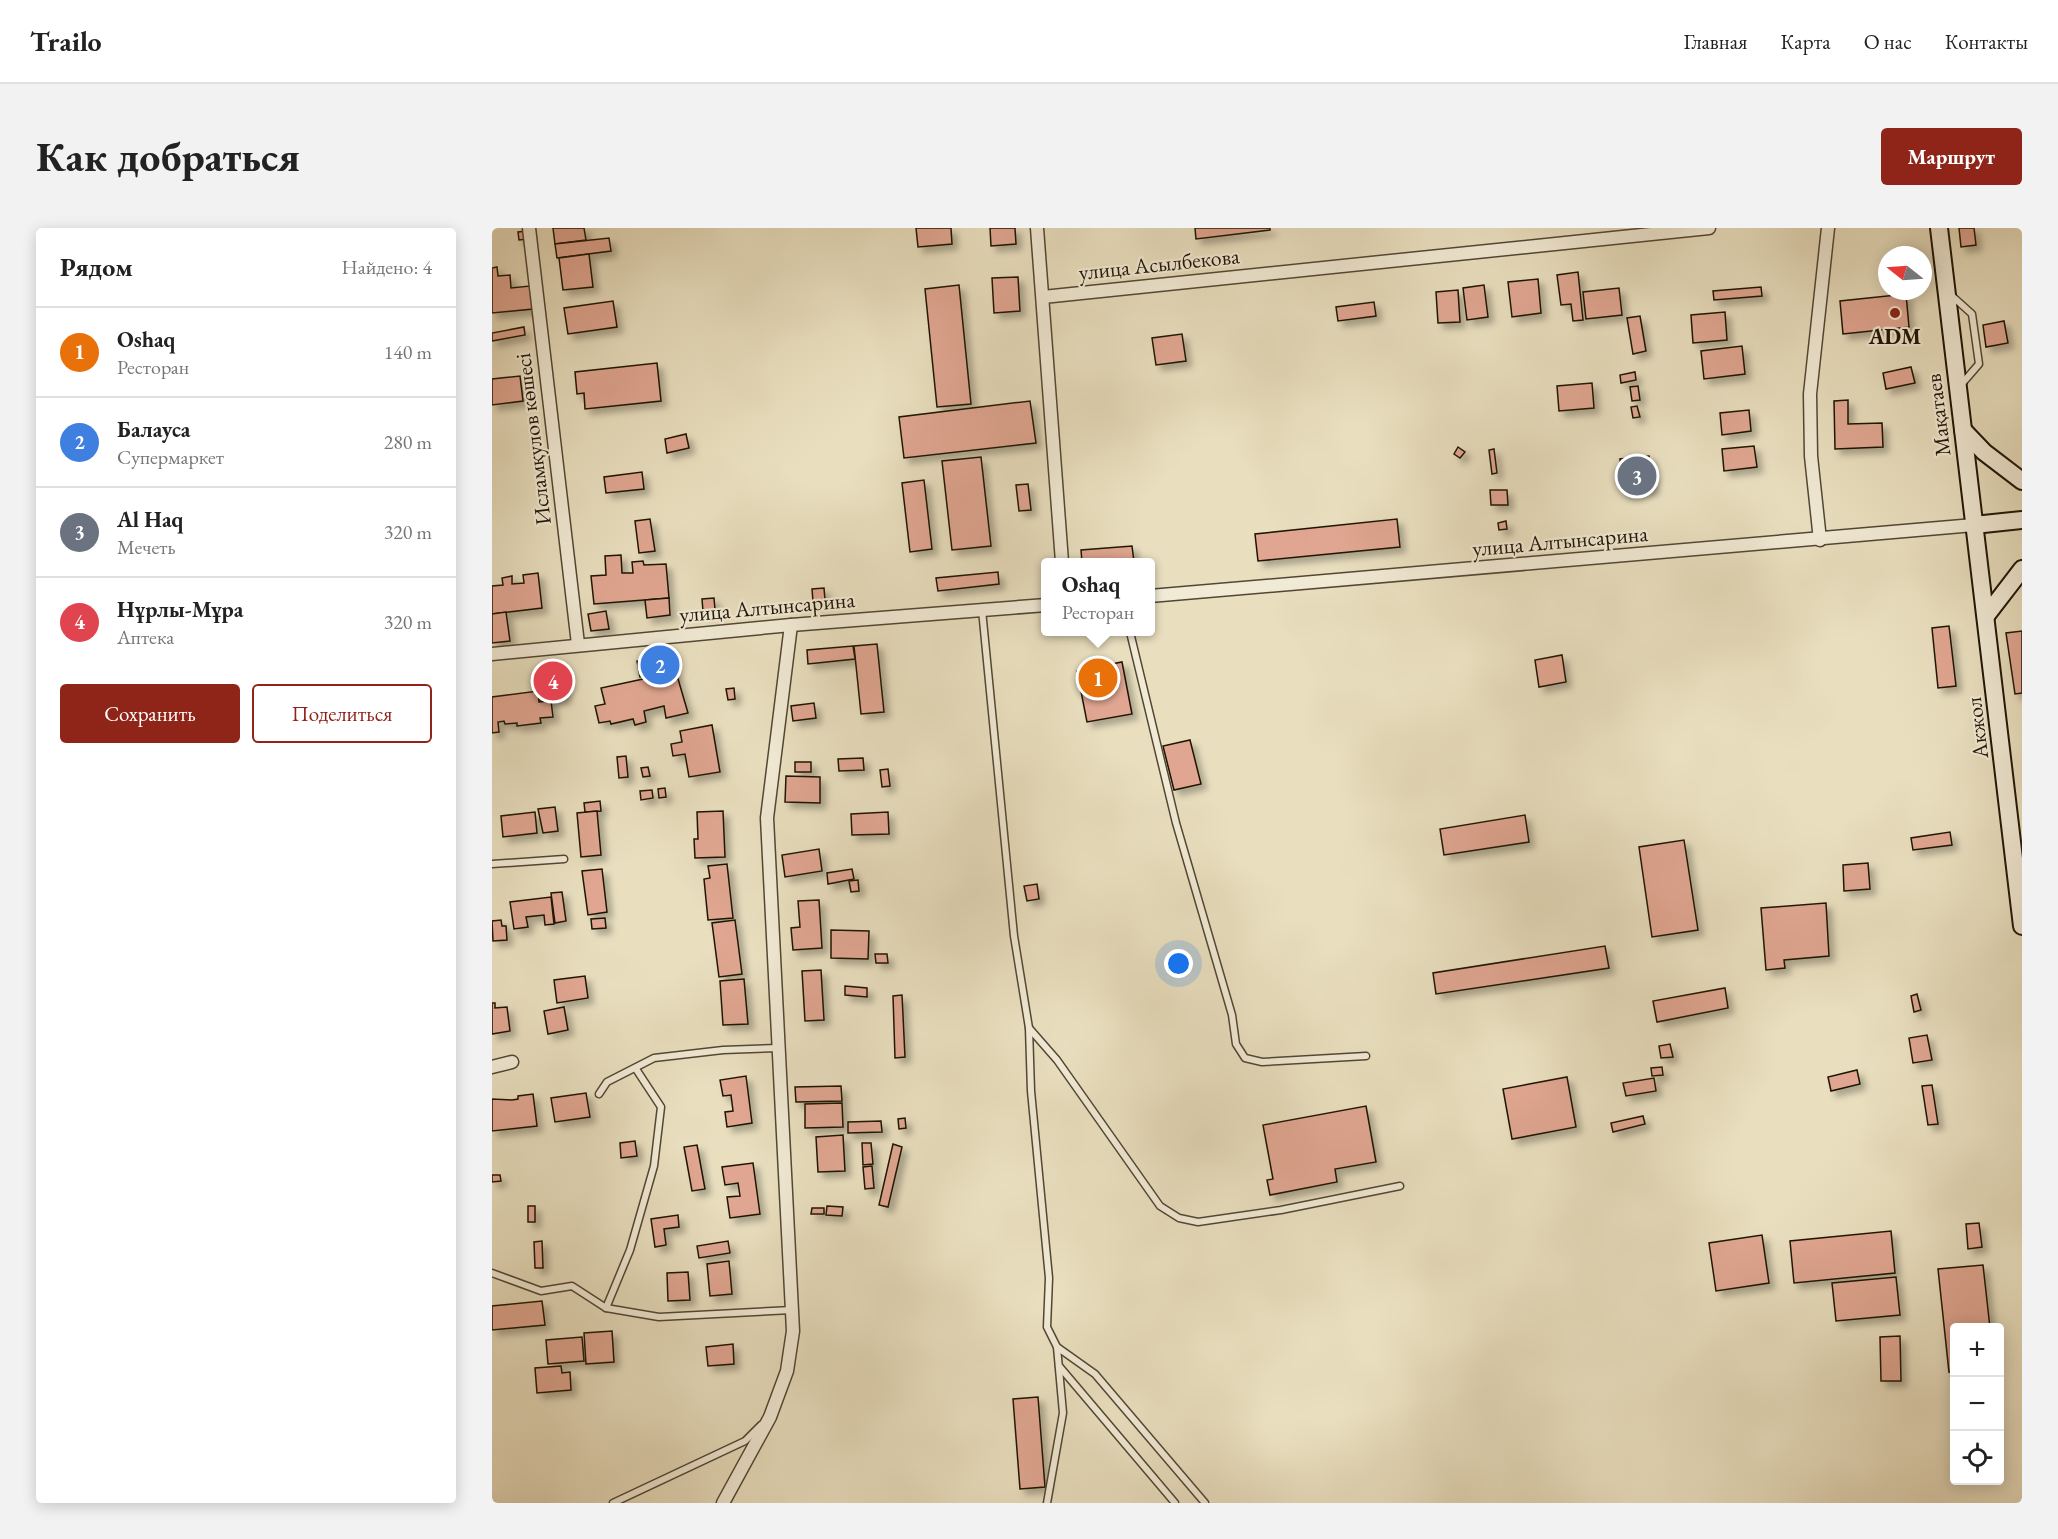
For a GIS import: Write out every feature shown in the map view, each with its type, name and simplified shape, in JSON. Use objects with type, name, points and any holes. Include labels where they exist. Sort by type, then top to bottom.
[{"type":"main road","name":"Мақатаев","points":[[1939,228],[1974,525]]},
{"type":"main road","points":[[1963,430],[1984,452],[2022,481]]},
{"type":"main road","points":[[1974,525],[2022,520]]},
{"type":"main road","name":"Акжол","points":[[1974,525],[2022,926]]},
{"type":"main road","points":[[1986,616],[2022,569]]},
{"type":"street","name":"Исламқулов көшесі","points":[[529,228],[578,644]]},
{"type":"street","points":[[1037,228],[1062,558]]},
{"type":"street","points":[[1574,228],[1575,241]]},
{"type":"street","name":"улица Асылбекова","points":[[1043,297],[1709,228]]},
{"type":"street","points":[[1821,540],[1811,456],[1810,394],[1828,228]]},
{"type":"street","name":"улица Алтынсарина","points":[[1155,596],[1821,540],[1974,525]]},
{"type":"street","name":"улица Алтынсарина","points":[[492,654],[791,625],[1041,605]]},
{"type":"street","points":[[723,1503],[770,1416],[787,1371],[793,1331],[767,818],[791,625]]},
{"type":"street","points":[[492,1067],[512,1062]]},
{"type":"lane","points":[[1947,292],[1972,314],[1979,364],[1958,389]]},
{"type":"lane","points":[[982,610],[1014,936],[1029,1028],[1031,1091],[1049,1278],[1047,1327],[1057,1347],[1063,1413],[1047,1503]]},
{"type":"lane","points":[[1131,636],[1176,823],[1232,1015],[1236,1044],[1245,1058],[1262,1062],[1366,1056]]},
{"type":"lane","points":[[492,864],[564,859]]},
{"type":"lane","points":[[1029,1028],[1057,1060],[1160,1206],[1179,1218],[1198,1222],[1400,1186]]},
{"type":"lane","points":[[599,1094],[607,1082],[654,1058],[723,1050],[778,1048]]},
{"type":"lane","points":[[606,1308],[630,1250],[654,1166],[661,1107],[636,1069]]},
{"type":"lane","points":[[492,1273],[541,1290],[572,1286],[606,1308],[659,1317],[792,1310]]},
{"type":"lane","points":[[1057,1347],[1095,1374],[1205,1503]]},
{"type":"lane","points":[[1059,1366],[1175,1503]]},
{"type":"lane","points":[[613,1503],[745,1441],[770,1416]]},
{"type":"building","points":[[553,228],[584,228],[586,240],[555,244]]},
{"type":"building","points":[[916,228],[951,228],[952,244],[918,247]]},
{"type":"building","points":[[990,228],[1015,228],[1016,244],[991,246]]},
{"type":"building","points":[[1195,228],[1270,228],[1270,230],[1196,239]]},
{"type":"building","points":[[1959,228],[1974,228],[1976,245],[1961,247]]},
{"type":"building","points":[[527,231],[528,239],[519,240],[518,232]]},
{"type":"building","points":[[609,238],[611,251],[557,258],[555,244]]},
{"type":"building","points":[[589,254],[593,287],[563,290],[559,258]]},
{"type":"building","points":[[497,267],[498,276],[510,275],[511,288],[530,286],[533,309],[492,313],[492,268]]},
{"type":"building","points":[[1578,272],[1583,320],[1573,321],[1571,304],[1561,305],[1557,275]]},
{"type":"building","points":[[1018,277],[1020,311],[994,313],[992,278]]},
{"type":"building","points":[[1538,279],[1541,313],[1512,317],[1508,282]]},
{"type":"building","points":[[959,285],[971,404],[937,407],[925,289]]},
{"type":"building","points":[[1484,285],[1488,317],[1467,320],[1463,288]]},
{"type":"building","points":[[1761,287],[1762,296],[1714,300],[1713,291]]},
{"type":"building","points":[[1619,288],[1622,315],[1586,319],[1583,292]]},
{"type":"building","points":[[1458,290],[1460,322],[1438,323],[1436,292]]},
{"type":"building","points":[[1878,297],[1878,300],[1907,300],[1909,327],[1843,334],[1840,301]]},
{"type":"building","points":[[613,301],[617,327],[568,334],[564,308]]},
{"type":"building","points":[[1374,302],[1376,316],[1338,321],[1336,307]]},
{"type":"building","points":[[1725,312],[1727,340],[1693,343],[1691,315]]},
{"type":"building","points":[[1640,316],[1646,351],[1633,354],[1627,318]]},
{"type":"building","points":[[2004,321],[2008,343],[1986,347],[1983,325]]},
{"type":"building","points":[[524,327],[525,335],[492,341],[492,333]]},
{"type":"building","points":[[1182,334],[1186,361],[1156,365],[1152,338]]},
{"type":"building","points":[[1742,346],[1745,374],[1704,379],[1701,351]]},
{"type":"building","points":[[657,363],[661,401],[585,409],[584,393],[577,394],[575,372]]},
{"type":"building","points":[[1911,367],[1915,383],[1886,389],[1883,373]]},
{"type":"building","points":[[1635,372],[1636,380],[1621,383],[1620,375]]},
{"type":"building","points":[[520,376],[523,401],[492,405],[492,379]]},
{"type":"building","points":[[1592,383],[1594,408],[1559,411],[1557,386]]},
{"type":"building","points":[[1638,386],[1640,400],[1632,401],[1630,387]]},
{"type":"building","points":[[1848,400],[1848,424],[1882,423],[1883,447],[1835,449],[1834,401]]},
{"type":"building","points":[[1030,401],[1036,443],[904,458],[899,417]]},
{"type":"building","points":[[1637,406],[1640,417],[1633,418],[1631,407]]},
{"type":"building","points":[[1749,410],[1751,431],[1722,435],[1720,413]]},
{"type":"building","points":[[686,434],[689,448],[667,453],[665,439]]},
{"type":"building","points":[[1754,446],[1757,467],[1724,471],[1722,449]]},
{"type":"building","points":[[1458,447],[1465,452],[1460,458],[1454,454]]},
{"type":"building","points":[[1494,449],[1497,473],[1492,474],[1489,450]]},
{"type":"building","points":[[1649,456],[1653,489],[1624,492],[1620,459]]},
{"type":"building","points":[[981,457],[991,546],[952,550],[942,461]]},
{"type":"building","points":[[642,472],[644,489],[606,493],[604,477]]},
{"type":"building","points":[[924,480],[932,549],[910,552],[902,483]]},
{"type":"building","points":[[1028,484],[1031,510],[1019,511],[1016,485]]},
{"type":"building","points":[[1490,490],[1507,490],[1508,505],[1491,505]]},
{"type":"building","points":[[650,519],[655,551],[639,553],[635,521]]},
{"type":"building","points":[[1397,519],[1400,547],[1258,561],[1255,534]]},
{"type":"building","points":[[1506,521],[1507,529],[1499,530],[1498,523]]},
{"type":"building","points":[[1132,546],[1134,558],[1082,558],[1081,550]]},
{"type":"building","points":[[621,555],[622,573],[633,573],[632,562],[643,561],[644,565],[666,564],[669,598],[594,604],[591,576],[606,575],[605,556]]},
{"type":"building","points":[[998,572],[999,584],[938,591],[936,578]]},
{"type":"building","points":[[538,573],[542,608],[492,614],[492,586],[503,585],[502,578],[512,576],[512,584],[524,583],[523,575]]},
{"type":"building","points":[[824,588],[825,600],[813,601],[812,589]]},
{"type":"building","points":[[669,598],[670,615],[647,618],[645,600]]},
{"type":"building","points":[[714,598],[715,610],[703,611],[702,599]]},
{"type":"building","points":[[606,611],[609,629],[591,631],[588,614]]},
{"type":"building","points":[[506,612],[510,641],[492,643],[492,614]]},
{"type":"building","points":[[1949,626],[1956,686],[1938,688],[1932,628]]},
{"type":"building","points":[[2022,631],[2022,693],[2015,694],[2006,633]]},
{"type":"building","points":[[877,644],[884,712],[861,714],[854,646]]},
{"type":"building","points":[[853,646],[855,659],[808,664],[807,650]]},
{"type":"building","points":[[1562,655],[1566,682],[1539,687],[1535,660]]},
{"type":"building","points":[[668,656],[671,672],[640,677],[637,661]]},
{"type":"building","points":[[1122,662],[1132,714],[1087,722],[1077,671]]},
{"type":"building","points":[[563,671],[565,698],[540,700],[538,673]]},
{"type":"building","points":[[676,672],[688,713],[666,718],[664,706],[644,711],[646,722],[635,725],[633,719],[611,724],[610,721],[599,723],[595,706],[605,704],[601,688]]},
{"type":"building","points":[[734,688],[735,699],[728,700],[726,689]]},
{"type":"building","points":[[538,691],[539,702],[551,701],[553,717],[540,718],[541,723],[517,726],[517,723],[498,722],[499,732],[492,733],[492,697]]},
{"type":"building","points":[[814,703],[816,718],[793,721],[791,706]]},
{"type":"building","points":[[712,725],[720,772],[689,777],[685,754],[673,756],[671,744],[682,742],[680,731]]},
{"type":"building","points":[[1190,740],[1201,784],[1174,790],[1163,746]]},
{"type":"building","points":[[626,756],[628,777],[619,778],[617,757]]},
{"type":"building","points":[[863,758],[864,770],[839,771],[838,759]]},
{"type":"building","points":[[795,762],[811,762],[811,772],[795,772]]},
{"type":"building","points":[[648,767],[650,776],[643,777],[641,768]]},
{"type":"building","points":[[888,769],[890,786],[882,787],[880,770]]},
{"type":"building","points":[[786,776],[820,777],[820,803],[785,802]]},
{"type":"building","points":[[665,788],[666,797],[659,798],[658,789]]},
{"type":"building","points":[[652,790],[653,798],[641,800],[640,791]]},
{"type":"building","points":[[600,801],[601,811],[585,812],[584,803]]},
{"type":"building","points":[[555,807],[558,831],[543,833],[538,809]]},
{"type":"building","points":[[597,811],[601,855],[581,857],[577,813]]},
{"type":"building","points":[[723,811],[725,857],[695,858],[694,839],[698,839],[697,812]]},
{"type":"building","points":[[535,812],[537,833],[503,837],[501,816]]},
{"type":"building","points":[[888,812],[889,834],[852,835],[851,814]]},
{"type":"building","points":[[1525,815],[1529,842],[1444,855],[1440,829]]},
{"type":"building","points":[[1950,832],[1952,845],[1913,850],[1911,838]]},
{"type":"building","points":[[1684,840],[1698,930],[1652,937],[1639,847]]},
{"type":"building","points":[[819,849],[822,871],[785,877],[782,855]]},
{"type":"building","points":[[1868,863],[1870,889],[1844,891],[1843,865]]},
{"type":"building","points":[[727,864],[733,918],[708,920],[704,879],[710,878],[708,866]]},
{"type":"building","points":[[602,869],[607,912],[588,915],[582,871]]},
{"type":"building","points":[[852,869],[854,879],[828,884],[827,873]]},
{"type":"building","points":[[858,880],[859,891],[851,892],[849,881]]},
{"type":"building","points":[[1037,884],[1039,899],[1027,901],[1024,886]]},
{"type":"building","points":[[562,892],[566,921],[555,923],[551,893]]},
{"type":"building","points":[[551,897],[554,924],[545,925],[544,915],[526,917],[528,927],[514,929],[510,902]]},
{"type":"building","points":[[819,900],[822,948],[793,950],[791,928],[800,927],[798,901]]},
{"type":"building","points":[[1826,903],[1829,956],[1784,960],[1785,968],[1766,970],[1761,908]]},
{"type":"building","points":[[605,918],[606,928],[592,929],[591,919]]},
{"type":"building","points":[[501,920],[502,926],[506,926],[507,940],[493,941],[492,921]]},
{"type":"building","points":[[735,920],[742,974],[719,977],[712,923]]},
{"type":"building","points":[[831,930],[869,931],[868,959],[831,958]]},
{"type":"building","points":[[1605,946],[1609,968],[1436,994],[1433,973]]},
{"type":"building","points":[[875,954],[887,954],[888,963],[876,963]]},
{"type":"building","points":[[821,970],[824,1020],[805,1021],[802,971]]},
{"type":"building","points":[[585,976],[588,998],[557,1003],[554,980]]},
{"type":"building","points":[[744,979],[748,1024],[723,1025],[720,981]]},
{"type":"building","points":[[845,986],[867,988],[867,997],[845,995]]},
{"type":"building","points":[[1725,988],[1728,1008],[1657,1022],[1653,1001]]},
{"type":"building","points":[[1917,994],[1921,1010],[1914,1012],[1911,996]]},
{"type":"building","points":[[902,995],[905,1057],[895,1058],[893,996]]},
{"type":"building","points":[[492,1003],[495,1003],[495,1008],[507,1007],[510,1031],[492,1034]]},
{"type":"building","points":[[564,1007],[568,1030],[548,1034],[544,1011]]},
{"type":"building","points":[[1927,1035],[1932,1060],[1913,1063],[1909,1038]]},
{"type":"building","points":[[1670,1044],[1673,1057],[1661,1058],[1659,1046]]},
{"type":"building","points":[[1662,1067],[1663,1075],[1652,1076],[1651,1068]]},
{"type":"building","points":[[1857,1070],[1860,1084],[1831,1091],[1828,1077]]},
{"type":"building","points":[[746,1076],[752,1123],[727,1127],[725,1112],[733,1111],[731,1095],[723,1096],[720,1080]]},
{"type":"building","points":[[1567,1077],[1576,1127],[1512,1139],[1503,1089]]},
{"type":"building","points":[[1654,1078],[1656,1091],[1626,1096],[1623,1083]]},
{"type":"building","points":[[1932,1085],[1938,1124],[1928,1125],[1922,1086]]},
{"type":"building","points":[[841,1086],[842,1101],[796,1102],[795,1087]]},
{"type":"building","points":[[586,1093],[590,1117],[555,1122],[551,1098]]},
{"type":"building","points":[[533,1094],[537,1126],[492,1131],[492,1099],[512,1100],[518,1099],[518,1096]]},
{"type":"building","points":[[842,1103],[843,1127],[805,1128],[805,1104]]},
{"type":"building","points":[[1366,1106],[1376,1162],[1335,1169],[1337,1182],[1270,1195],[1267,1180],[1273,1179],[1263,1125]]},
{"type":"building","points":[[1643,1116],[1645,1124],[1613,1132],[1611,1123]]},
{"type":"building","points":[[905,1118],[906,1128],[899,1129],[898,1119]]},
{"type":"building","points":[[881,1121],[882,1132],[848,1133],[848,1122]]},
{"type":"building","points":[[843,1135],[845,1171],[818,1172],[816,1137]]},
{"type":"building","points":[[635,1141],[637,1156],[621,1158],[620,1143]]},
{"type":"building","points":[[862,1143],[871,1143],[873,1164],[863,1165]]},
{"type":"building","points":[[893,1144],[902,1147],[888,1207],[879,1205]]},
{"type":"building","points":[[697,1145],[705,1189],[692,1191],[684,1147]]},
{"type":"building","points":[[753,1163],[760,1214],[730,1218],[727,1197],[740,1196],[738,1183],[725,1185],[722,1167]]},
{"type":"building","points":[[872,1166],[874,1188],[865,1189],[863,1167]]},
{"type":"building","points":[[492,1175],[500,1175],[501,1181],[492,1182]]},
{"type":"building","points":[[528,1206],[535,1206],[535,1222],[528,1222]]},
{"type":"building","points":[[827,1206],[843,1207],[842,1216],[826,1215]]},
{"type":"building","points":[[812,1208],[824,1208],[824,1214],[811,1214]]},
{"type":"building","points":[[678,1215],[679,1227],[664,1229],[666,1245],[655,1247],[651,1219]]},
{"type":"building","points":[[1979,1223],[1982,1247],[1968,1249],[1966,1224]]},
{"type":"building","points":[[1891,1231],[1895,1273],[1794,1283],[1790,1241]]},
{"type":"building","points":[[1762,1235],[1769,1283],[1716,1291],[1709,1243]]},
{"type":"building","points":[[542,1241],[543,1268],[535,1268],[534,1242]]},
{"type":"building","points":[[728,1241],[730,1253],[699,1258],[697,1246]]},
{"type":"building","points":[[729,1261],[732,1294],[710,1296],[707,1264]]},
{"type":"building","points":[[1983,1265],[1989,1323],[1950,1323],[1949,1372],[1938,1269]]},
{"type":"building","points":[[688,1272],[690,1300],[668,1301],[667,1273]]},
{"type":"building","points":[[1896,1277],[1900,1315],[1836,1321],[1832,1283]]},
{"type":"building","points":[[542,1301],[545,1325],[492,1330],[492,1306]]},
{"type":"building","points":[[612,1331],[614,1362],[586,1364],[584,1333]]},
{"type":"building","points":[[1900,1336],[1901,1381],[1881,1381],[1880,1337]]},
{"type":"building","points":[[582,1337],[584,1361],[548,1364],[546,1340]]},
{"type":"building","points":[[733,1344],[734,1364],[708,1366],[706,1347]]},
{"type":"building","points":[[561,1366],[562,1373],[570,1372],[571,1390],[537,1393],[535,1368]]},
{"type":"building","points":[[1038,1397],[1045,1487],[1020,1489],[1013,1399]]},
{"type":"place","name":"ADM","points":[[1895,313]]},
{"type":"place","name":"Al Haq","points":[[1637,476]]},
{"type":"place","name":"Балауса","points":[[660,665]]},
{"type":"place","name":"Oshaq","points":[[1098,678]]},
{"type":"place","name":"Нұрлы-Мұра","points":[[553,681]]}]
